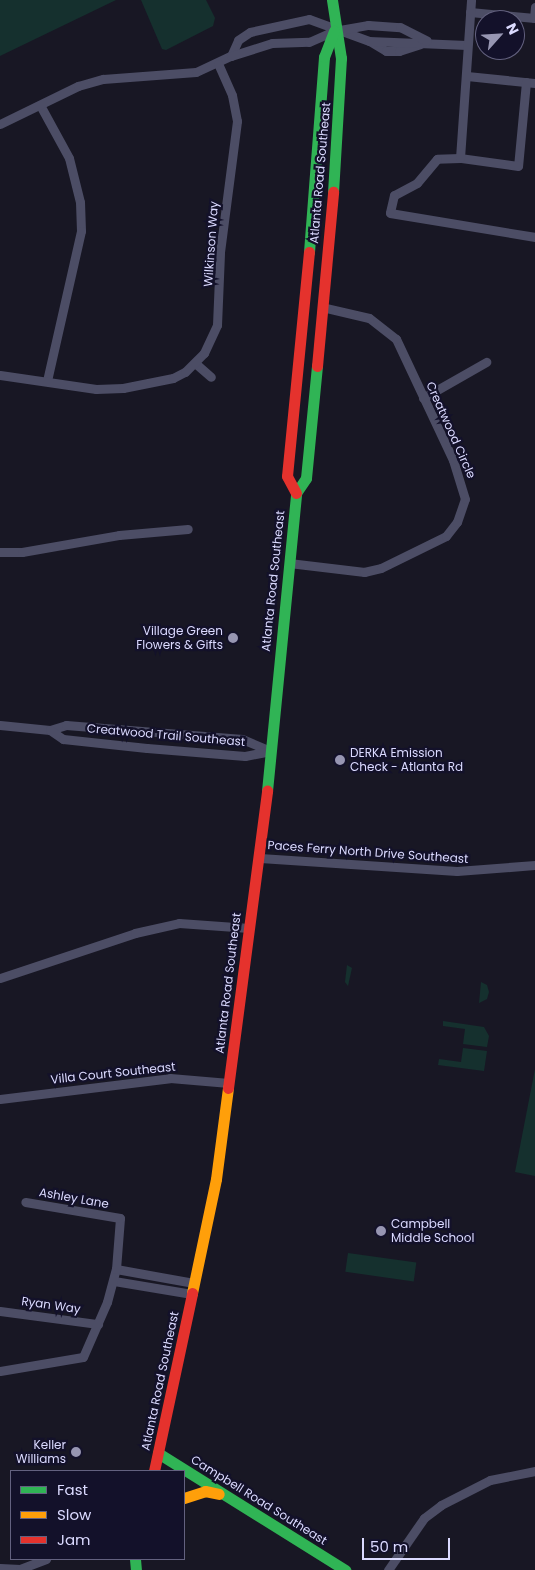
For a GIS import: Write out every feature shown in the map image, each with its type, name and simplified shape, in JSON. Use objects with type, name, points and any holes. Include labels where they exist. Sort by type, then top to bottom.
[{"type":"main road","name":"Atlanta Road Southeast","points":[[154,1470],[216,1179],[260,858],[296,493],[306,478],[340,111],[341,58],[334,31],[332,0]]},
{"type":"main road","name":"Atlanta Road Southeast","points":[[296,493],[287,476],[317,172],[324,57],[334,31]]},
{"type":"main road","name":"Campbell Road Southeast","points":[[158,1453],[345,1570]]},
{"type":"main road","points":[[185,1498],[205,1490],[226,1495]]},
{"type":"main road","points":[[136,1564],[143,1570]]},
{"type":"street","points":[[460,158],[467,76],[466,45],[471,0]]},
{"type":"street","points":[[470,12],[534,18],[535,7]]},
{"type":"street","points":[[231,56],[238,40],[262,27],[309,19],[334,31],[369,42],[427,41],[466,45]]},
{"type":"street","points":[[0,124],[40,105],[56,94],[103,79],[196,72],[218,64],[231,56],[272,43],[309,42],[334,31],[368,25],[400,27],[427,41]]},
{"type":"street","name":"Wilkinson Way","points":[[0,375],[96,389],[139,385],[173,378],[195,363],[212,340],[217,325],[220,252],[238,120],[232,95],[218,64]]},
{"type":"street","points":[[467,76],[531,82],[518,166],[460,158],[437,159],[417,183],[394,195],[390,213],[535,237]]},
{"type":"street","points":[[40,105],[69,158],[80,202],[81,231],[47,381]]},
{"type":"street","name":"Creatwood Circle","points":[[289,563],[364,572],[381,568],[446,536],[457,522],[465,499],[462,484],[396,339],[386,328],[369,318],[322,307]]},
{"type":"street","points":[[423,398],[486,362]]},
{"type":"street","points":[[195,363],[211,378]]},
{"type":"street","points":[[0,552],[22,552],[119,535],[188,530]]},
{"type":"street","name":"Creatwood Trail Southeast","points":[[0,725],[50,730],[66,725],[242,739],[270,751]]},
{"type":"street","name":"Creatwood Trail Southeast","points":[[50,730],[63,739],[147,748],[245,756],[270,751]]},
{"type":"street","name":"Paces Ferry North Drive Southeast","points":[[260,858],[457,871],[535,865]]},
{"type":"street","points":[[0,978],[135,933],[179,923],[249,928]]},
{"type":"street","name":"Villa Court Southeast","points":[[0,1099],[170,1078],[229,1083]]},
{"type":"street","name":"Ashley Lane","points":[[25,1202],[120,1218],[116,1269]]},
{"type":"street","points":[[0,1371],[83,1357],[98,1324],[114,1280],[116,1269],[193,1288]]},
{"type":"street","points":[[114,1280],[193,1288]]},
{"type":"street","name":"Ryan Way","points":[[0,1311],[98,1324]]},
{"type":"street","points":[[388,1570],[424,1518],[441,1505],[490,1480],[535,1471]]},
{"type":"street","points":[[0,1568],[20,1569],[43,1560]]},
{"type":"green space","points":[[0,0],[116,0],[0,56]]},
{"type":"green space","points":[[141,0],[206,0],[215,18],[213,26],[166,50],[162,49]]},
{"type":"green space","points":[[347,965],[352,968],[348,986],[345,982]]},
{"type":"green space","points":[[481,982],[487,985],[489,992],[487,999],[479,1003]]},
{"type":"green space","points":[[443,1021],[484,1027],[489,1036],[487,1047],[463,1044],[465,1029],[443,1026]]},
{"type":"green space","points":[[463,1048],[487,1051],[484,1071],[438,1065],[439,1059],[461,1062]]},
{"type":"green space","points":[[535,1069],[535,1176],[515,1172]]},
{"type":"green space","points":[[348,1253],[416,1263],[414,1281],[345,1272]]},
{"type":"traffic: fast","points":[[332,0],[341,58],[333,192]]},
{"type":"traffic: fast","points":[[309,252],[324,57],[334,31]]},
{"type":"traffic: fast","points":[[267,791],[296,493],[306,478],[317,366]]},
{"type":"traffic: fast","points":[[158,1453],[345,1570]]},
{"type":"traffic: fast","points":[[135,1560],[136,1570]]},
{"type":"traffic: slow","points":[[192,1293],[216,1179],[228,1088]]},
{"type":"traffic: slow","points":[[185,1498],[205,1491],[219,1494]]},
{"type":"traffic: jam","points":[[317,366],[333,192]]},
{"type":"traffic: jam","points":[[296,493],[287,476],[309,252]]},
{"type":"traffic: jam","points":[[228,1088],[267,791]]},
{"type":"traffic: jam","points":[[154,1470],[192,1293]]},
{"type":"place","name":"Village Green Flowers & Gifts","points":[[233,638]]},
{"type":"place","name":"DERKA Emission Check - Atlanta Rd","points":[[340,760]]},
{"type":"place","name":"Campbell Middle School","points":[[381,1231]]},
{"type":"place","name":"Keller Williams","points":[[76,1452]]}]
